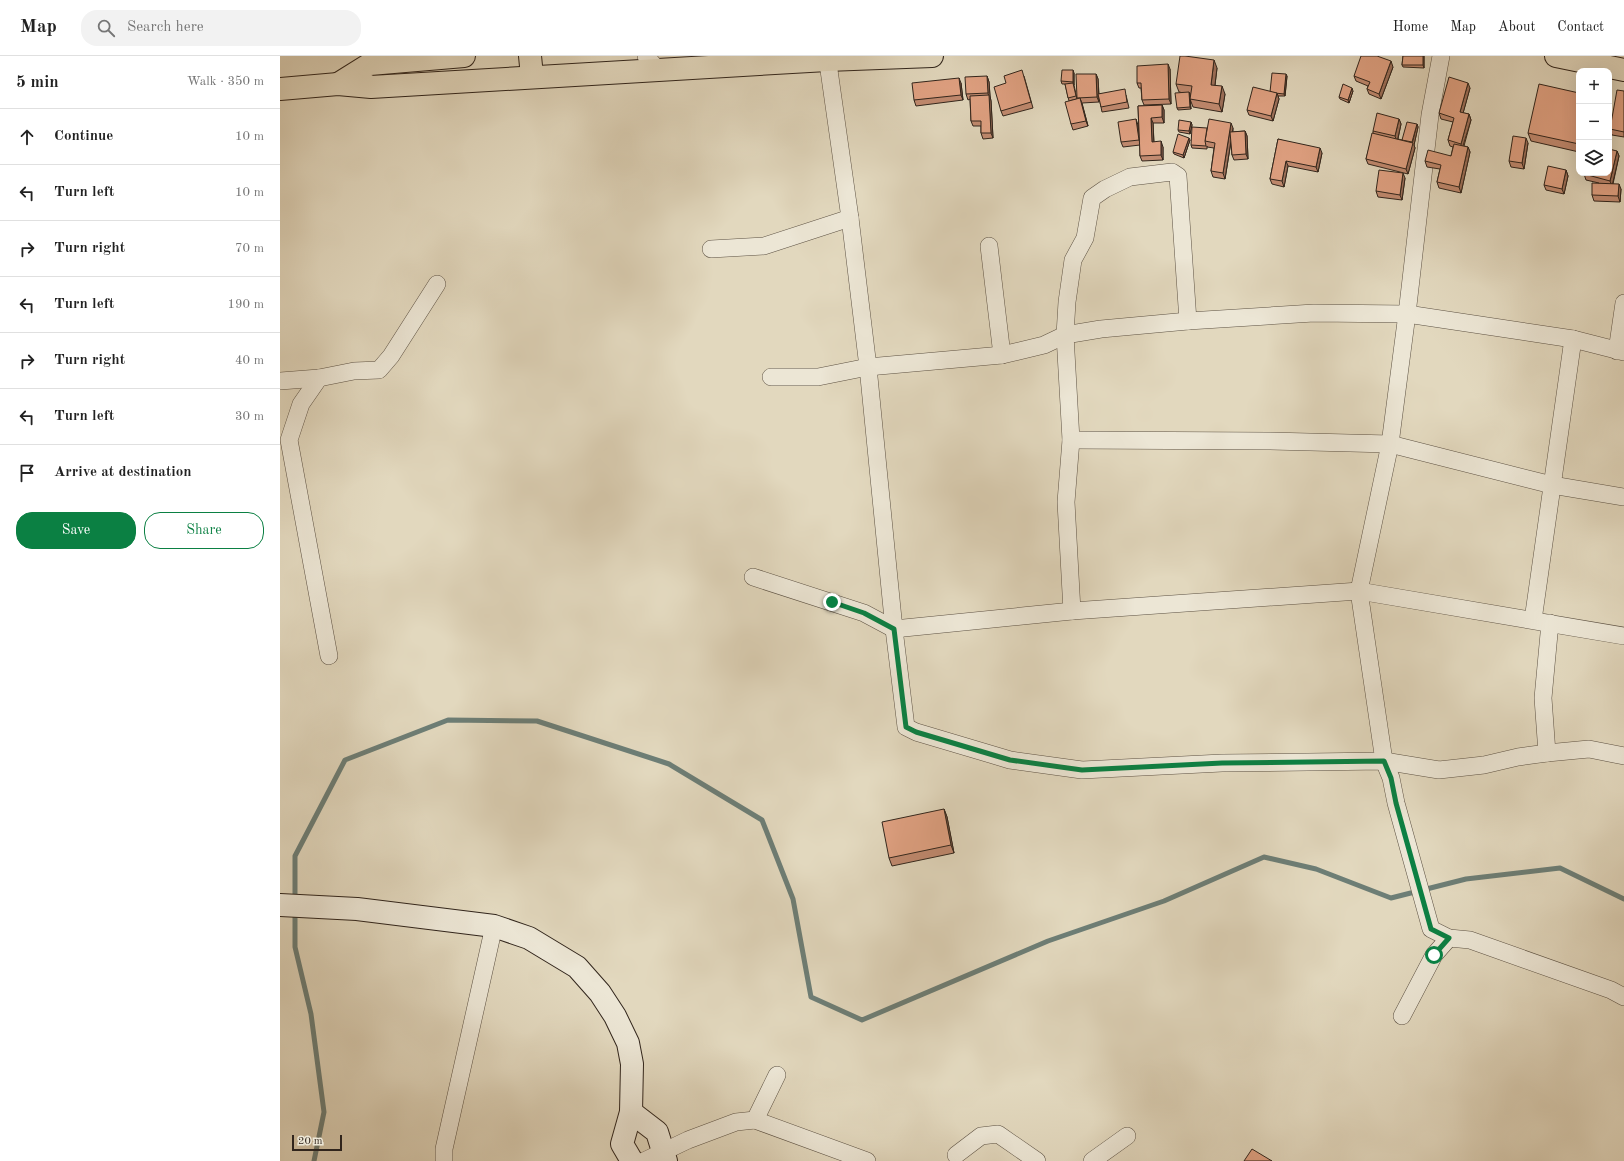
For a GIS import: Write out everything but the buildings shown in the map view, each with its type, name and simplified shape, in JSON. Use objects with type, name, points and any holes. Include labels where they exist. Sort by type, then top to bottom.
[{"type":"highway","points":[[338,84],[370,64],[464,56]]},
{"type":"highway","points":[[280,89],[338,84],[371,86],[531,66],[932,56]]},
{"type":"highway","points":[[1556,56],[1624,70]]},
{"type":"street","points":[[1440,56],[1430,115],[1390,444],[1359,591],[1384,761],[1391,778],[1431,929],[1449,938],[1470,940],[1611,990],[1624,997]]},
{"type":"street","points":[[827,58],[850,218],[868,367],[894,629],[906,727],[916,732],[1010,760],[1082,770],[1222,763],[1384,761],[1439,770],[1484,765],[1518,757],[1547,753],[1589,750],[1624,756]]},
{"type":"street","points":[[1072,611],[1066,502],[1071,440],[1066,335],[1067,302],[1073,260],[1085,238],[1092,198],[1105,188],[1130,177],[1172,172],[1178,176],[1188,321]]},
{"type":"street","points":[[711,249],[764,246],[850,218]]},
{"type":"street","points":[[989,246],[1002,355]]},
{"type":"street","points":[[280,381],[319,378],[354,371],[379,370],[391,356],[437,284]]},
{"type":"street","points":[[771,377],[818,376],[868,367],[1002,355],[1044,345],[1066,335],[1101,329],[1188,321],[1314,313],[1407,314],[1573,339],[1621,351],[1624,303]]},
{"type":"street","points":[[1533,620],[1573,339]]},
{"type":"street","points":[[319,378],[301,404],[289,440],[329,656]]},
{"type":"street","points":[[1071,440],[1260,441],[1390,444],[1552,485],[1624,497]]},
{"type":"street","points":[[753,577],[864,613],[894,629],[1072,611],[1359,591],[1624,636]]},
{"type":"street","points":[[1547,753],[1543,698],[1550,623]]},
{"type":"street","points":[[280,905],[356,908],[494,926],[529,938],[577,967],[600,993],[615,1016],[628,1043],[632,1064],[631,1112],[622,1144],[632,1161]]},
{"type":"street","points":[[444,1161],[444,1149],[494,926]]},
{"type":"street","points":[[1402,1016],[1434,955],[1449,938]]},
{"type":"street","points":[[755,1120],[777,1075]]},
{"type":"street","points":[[631,1112],[657,1132],[665,1157]]},
{"type":"street","points":[[644,1161],[665,1157],[688,1140],[736,1122],[755,1120],[867,1161]]},
{"type":"street","points":[[956,1155],[981,1136],[998,1134],[1037,1161]]},
{"type":"street","points":[[1092,1161],[1127,1136]]},
{"type":"waterway","points":[[295,901],[295,856],[345,760],[448,720],[537,721],[669,764],[762,820],[793,899],[811,997],[862,1020],[1048,941],[1164,901],[1264,857],[1316,869],[1391,898],[1466,879],[1560,868],[1624,899]]},
{"type":"waterway","points":[[295,911],[295,947],[311,1014],[324,1112],[314,1161]]},
{"type":"route","points":[[832,602],[864,613],[894,629],[906,727],[916,732],[1010,760],[1082,770],[1222,763],[1384,761],[1391,778],[1396,803],[1431,929],[1449,938],[1434,955]]}]
